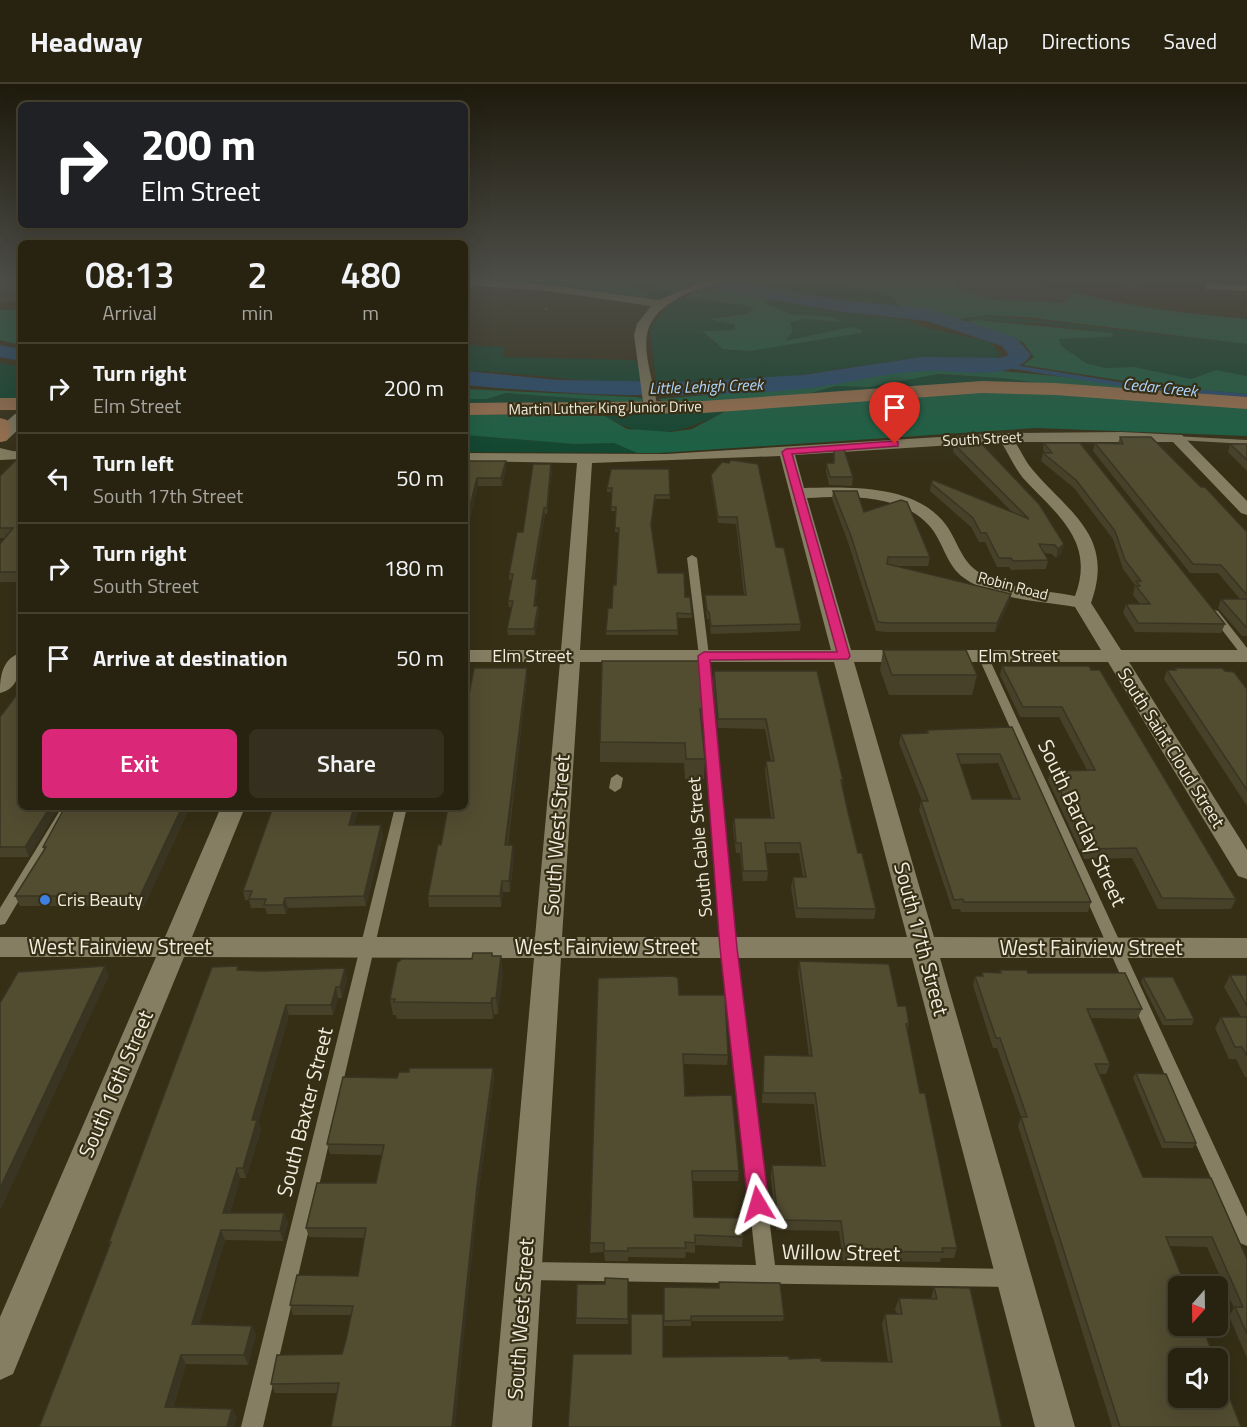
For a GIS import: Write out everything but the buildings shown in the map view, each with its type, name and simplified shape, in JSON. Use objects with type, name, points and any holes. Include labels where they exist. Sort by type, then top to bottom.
[{"type":"main road","name":"Martin Luther King Junior Drive","points":[[468,409],[651,404],[982,387],[1055,389],[1247,403]]},
{"type":"main road","points":[[0,404],[18,404]]},
{"type":"main road","points":[[0,424],[0,436]]},
{"type":"street","points":[[641,340],[651,404]]},
{"type":"street","points":[[0,436],[18,421]]},
{"type":"street","points":[[1004,437],[1022,467],[1064,509],[1083,538],[1091,560],[1091,576],[1082,603]]},
{"type":"street","name":"South Street","points":[[468,457],[642,459],[1004,437],[1177,438]]},
{"type":"street","points":[[1177,438],[1247,510]]},
{"type":"street","name":"South 17th Street","points":[[786,452],[1055,1427]]},
{"type":"street","points":[[0,456],[18,455]]},
{"type":"street","name":"South West Street","points":[[512,1427],[550,947],[569,656],[585,458]]},
{"type":"street","name":"Robin Road","points":[[797,493],[856,493],[906,504],[937,524],[959,563],[976,578],[1013,589],[1082,603]]},
{"type":"street","name":"South Saint Cloud Street","points":[[1082,603],[1247,870]]},
{"type":"street","name":"Elm Street","points":[[468,656],[1247,655]]},
{"type":"street","points":[[0,656],[18,658]]},
{"type":"street","points":[[0,687],[18,662]]},
{"type":"street","name":"South 16th Street","points":[[0,1361],[231,810]]},
{"type":"street","name":"West Fairview Street","points":[[0,947],[1247,948]]},
{"type":"lane","name":"South Street","points":[[1177,438],[1247,442]]},
{"type":"lane","points":[[0,450],[18,454]]},
{"type":"lane","name":"South Cable Street","points":[[692,558],[704,656],[728,948],[767,1275]]},
{"type":"lane","points":[[1208,606],[1247,655]]},
{"type":"lane","name":"South Barclay Street","points":[[983,656],[1247,1237]]},
{"type":"lane","points":[[0,920],[66,810]]},
{"type":"lane","name":"South Baxter Street","points":[[252,1427],[400,810]]},
{"type":"lane","name":"Willow Street","points":[[524,1271],[1014,1278]]},
{"type":"green space","points":[[0,340],[18,340],[18,344]]},
{"type":"green space","points":[[651,340],[711,340],[716,345],[749,351],[797,340],[980,340],[990,342],[1001,355],[992,360],[915,358],[770,379],[677,384],[656,382]]},
{"type":"green space","points":[[712,340],[819,340],[749,351],[723,349]]},
{"type":"green space","points":[[1015,340],[1059,340],[1061,346],[1086,363],[1105,368],[1135,367],[1191,379],[1216,370],[1247,376],[1247,394],[1156,386],[1023,365],[1034,357],[1023,342]]},
{"type":"green space","points":[[1059,340],[1208,340],[1247,344],[1247,376],[1216,370],[1191,379],[1135,367],[1105,368],[1086,363],[1061,346]]},
{"type":"green space","points":[[1211,340],[1247,340],[1247,344]]},
{"type":"green space","points":[[468,345],[505,347],[502,356],[505,357],[633,360],[639,363],[642,381],[575,380],[468,371]]},
{"type":"green space","points":[[0,363],[18,366],[18,399],[0,399]]},
{"type":"green space","points":[[950,368],[1025,373],[1247,397],[1052,385],[1001,378],[938,374],[869,387],[836,386],[811,393],[748,400],[668,403],[658,399],[796,388],[897,372]]},
{"type":"green space","points":[[927,374],[1247,399],[668,403],[811,393],[836,386],[869,387]]},
{"type":"green space","points":[[468,389],[645,399],[639,403],[506,393],[487,399],[468,399]]},
{"type":"green space","points":[[974,392],[1025,392],[1247,407],[1247,436],[1036,428],[637,453],[614,443],[575,444],[468,435],[468,414],[605,416],[627,429],[671,432],[692,429],[728,410]]},
{"type":"green space","points":[[506,393],[639,403],[468,405],[468,399],[487,399]]},
{"type":"green space","points":[[728,410],[696,425],[666,432],[637,430],[621,425],[605,416]]},
{"type":"green space","points":[[468,435],[575,444],[614,443],[637,453],[468,452]]},
{"type":"waterway","name":"Little Lehigh Creek","points":[[468,378],[558,387],[690,389],[802,382],[922,364],[1002,365],[1016,360],[1020,355],[1009,342],[1002,340]]},
{"type":"waterway","name":"Little Lehigh Creek","points":[[0,351],[18,354]]},
{"type":"waterway","name":"Cedar Creek","points":[[1002,365],[1125,385],[1247,396]]},
{"type":"place","name":"Cris Beauty","points":[[45,900]]},
{"type":"route","points":[[758,1204],[728,948],[704,656],[844,656],[786,452],[895,444]]}]
